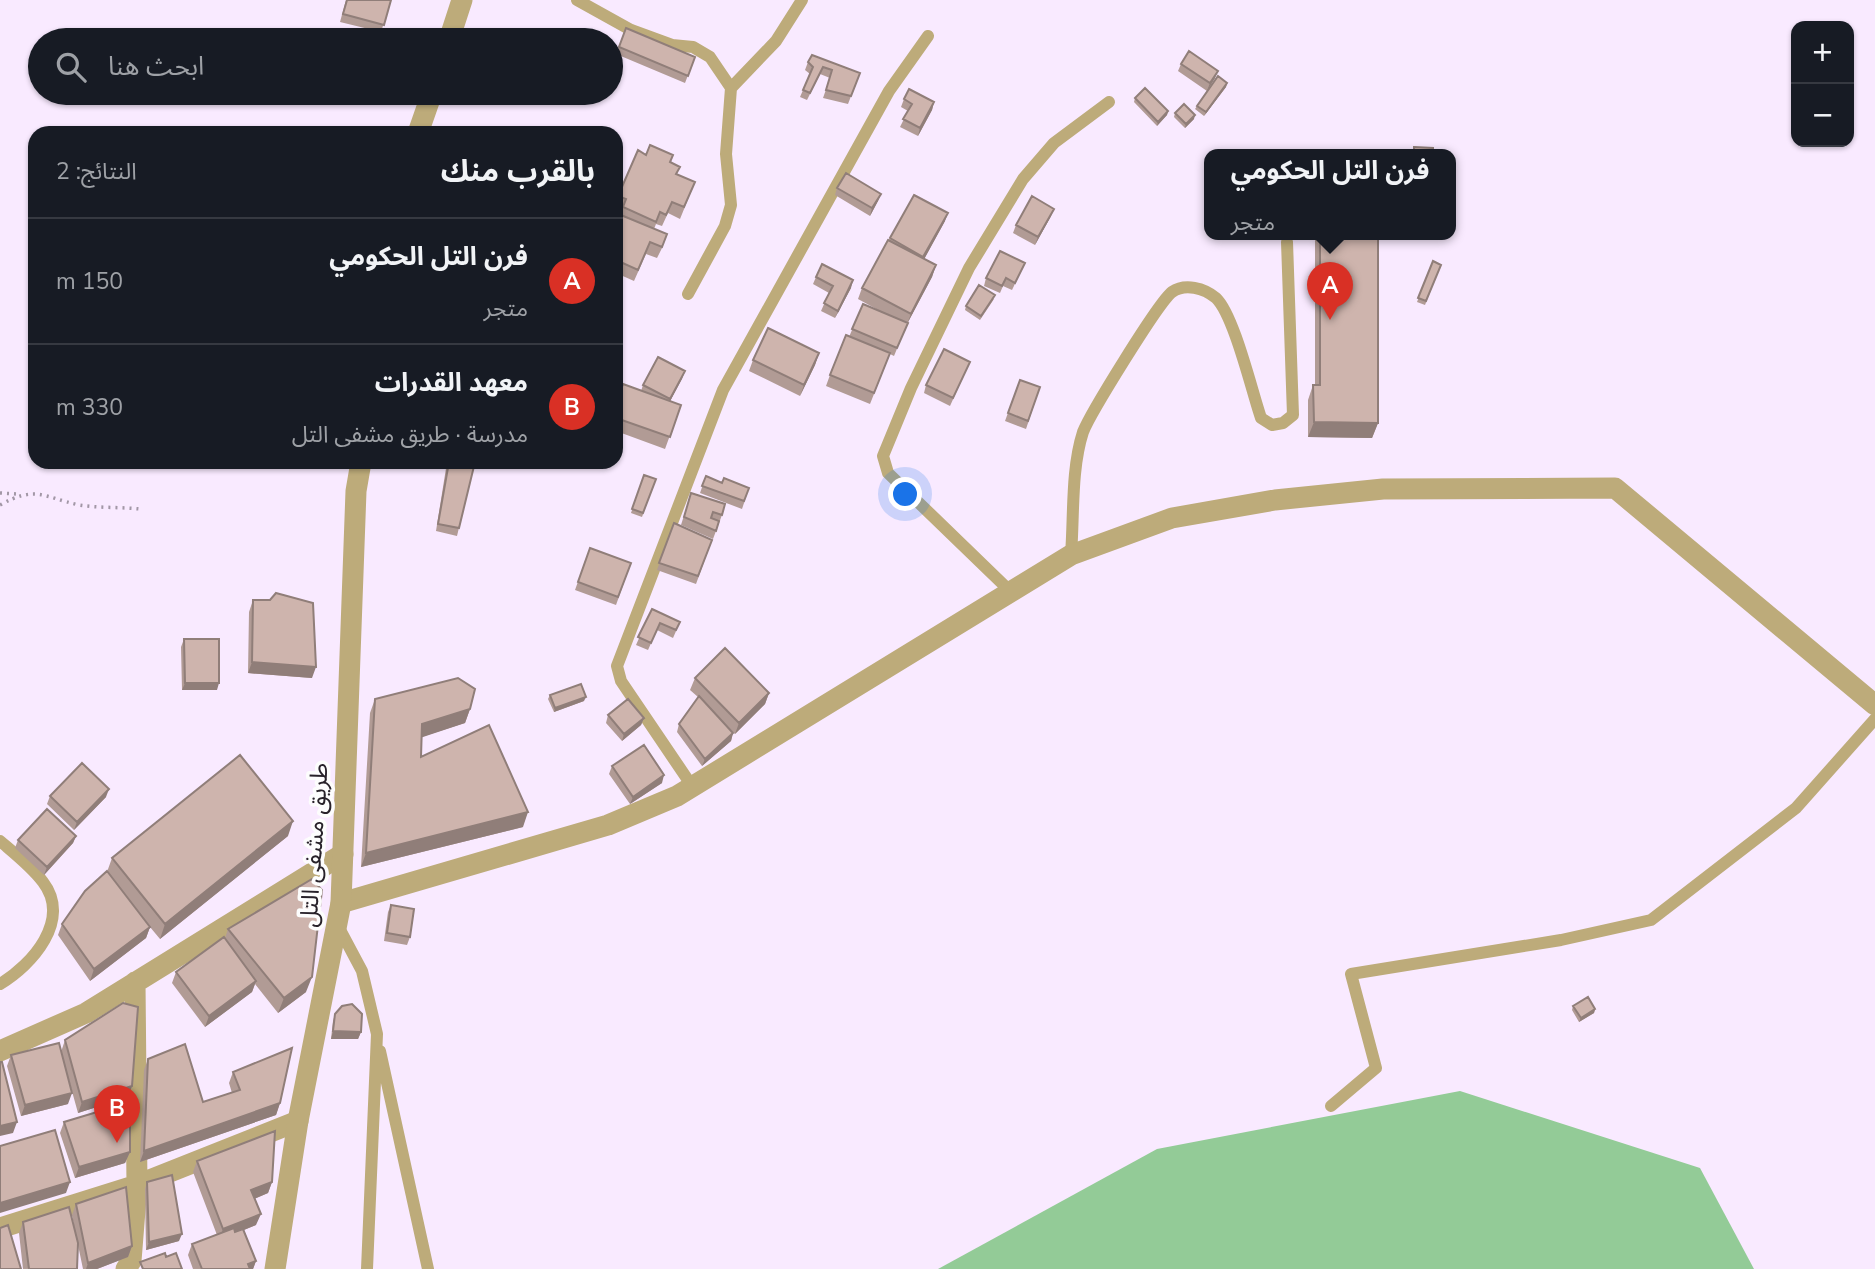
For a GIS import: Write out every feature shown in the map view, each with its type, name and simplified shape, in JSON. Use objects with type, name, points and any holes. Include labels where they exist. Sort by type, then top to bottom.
[{"type":"street","points":[[453,28],[462,0]]},
{"type":"street","points":[[420,126],[428,105]]},
{"type":"street","name":"طريق مشفى التل","points":[[275,1269],[298,1121],[339,913],[356,491],[360,469]]},
{"type":"street","points":[[339,913],[608,825],[692,786],[1070,555],[1172,519],[1275,500],[1383,489],[1615,488],[1875,705]]},
{"type":"street","points":[[0,1051],[86,1013],[343,854]]},
{"type":"street","points":[[126,1269],[131,1261],[137,1185],[135,982]]},
{"type":"street","points":[[0,1228],[137,1185],[298,1121]]},
{"type":"lane","points":[[577,0],[631,30],[672,45],[693,47],[710,57],[731,88],[726,154],[731,205],[725,226],[688,294]]},
{"type":"lane","points":[[731,88],[776,41],[802,0]]},
{"type":"lane","points":[[692,786],[621,681],[617,666],[723,390],[889,91],[928,36]]},
{"type":"lane","points":[[1010,591],[888,473],[883,456],[911,388],[969,268],[1023,179],[1054,143],[1109,102]]},
{"type":"lane","points":[[1070,555],[1078,454],[1084,431],[1154,313],[1172,292],[1185,287],[1202,289],[1217,299],[1227,316],[1261,418],[1272,425],[1283,423],[1293,415],[1287,242]]},
{"type":"lane","points":[[1331,1106],[1376,1068],[1351,974],[1561,940],[1651,920],[1796,808],[1875,719]]},
{"type":"lane","points":[[0,841],[44,883],[53,904],[50,928],[41,949],[16,975],[0,984]]},
{"type":"lane","points":[[339,913],[362,971],[428,1269]]},
{"type":"lane","points":[[367,1269],[377,1034]]},
{"type":"path","points":[[0,493],[45,494],[79,505],[140,509]]},
{"type":"path","points":[[0,505],[20,494]]},
{"type":"green space","points":[[1460,1091],[1700,1168],[1754,1269],[938,1269],[1157,1149]]},
{"type":"building","points":[[347,0],[391,0],[384,25],[343,14]]},
{"type":"building","points":[[626,28],[695,57],[688,76],[623,49]]},
{"type":"building","points":[[1189,51],[1218,71],[1210,83],[1181,64]]},
{"type":"building","points":[[812,55],[860,73],[851,96],[826,90],[832,70],[823,67],[810,93],[803,90],[813,67],[808,62]]},
{"type":"building","points":[[1218,76],[1227,83],[1206,112],[1197,106]]},
{"type":"building","points":[[1145,88],[1168,111],[1158,122],[1135,98]]},
{"type":"building","points":[[909,89],[934,102],[920,128],[903,119],[912,104],[904,99]]},
{"type":"building","points":[[1184,104],[1195,115],[1186,124],[1175,113]]},
{"type":"building","points":[[650,145],[673,155],[670,162],[680,167],[676,174],[695,182],[684,207],[672,202],[666,215],[660,212],[656,222],[623,207],[626,199],[623,198],[623,184],[638,150],[646,155]]},
{"type":"building","points":[[846,173],[881,194],[872,208],[837,188]]},
{"type":"building","points":[[914,195],[948,213],[923,257],[890,238]]},
{"type":"building","points":[[1032,196],[1054,209],[1038,237],[1016,225]]},
{"type":"building","points":[[623,216],[667,234],[662,247],[650,242],[638,270],[623,263]]},
{"type":"building","points":[[888,240],[936,265],[911,314],[862,288]]},
{"type":"building","points":[[1320,240],[1378,240],[1378,423],[1314,422],[1313,385],[1320,385]]},
{"type":"building","points":[[1000,251],[1025,263],[1015,283],[1006,278],[1002,286],[986,278]]},
{"type":"building","points":[[1433,261],[1441,265],[1426,301],[1418,298]]},
{"type":"building","points":[[822,264],[853,280],[838,311],[824,303],[833,286],[816,277]]},
{"type":"building","points":[[979,285],[995,295],[981,316],[966,306]]},
{"type":"building","points":[[863,304],[908,323],[897,348],[852,329]]},
{"type":"building","points":[[768,328],[819,353],[804,385],[753,360]]},
{"type":"building","points":[[846,335],[890,353],[874,393],[830,375]]},
{"type":"building","points":[[944,349],[970,362],[953,398],[926,385]]},
{"type":"building","points":[[658,357],[685,371],[670,399],[643,385]]},
{"type":"building","points":[[1020,380],[1040,387],[1028,421],[1008,413]]},
{"type":"building","points":[[623,384],[681,405],[670,437],[623,420]]},
{"type":"building","points":[[448,469],[473,469],[459,528],[438,524]]},
{"type":"building","points":[[644,475],[656,479],[643,513],[632,509]]},
{"type":"building","points":[[706,476],[722,483],[724,478],[749,488],[744,501],[702,486]]},
{"type":"building","points":[[691,493],[725,504],[722,515],[713,512],[711,518],[719,521],[716,531],[684,517]]},
{"type":"building","points":[[674,523],[712,540],[698,576],[659,563]]},
{"type":"building","points":[[590,548],[631,563],[618,597],[578,582]]},
{"type":"building","points":[[276,593],[313,603],[316,667],[252,662],[253,600],[270,600]]},
{"type":"building","points":[[652,609],[680,622],[676,630],[660,623],[651,643],[638,637]]},
{"type":"building","points":[[184,639],[219,639],[219,683],[185,683]]},
{"type":"building","points":[[725,648],[769,693],[739,723],[695,678]]},
{"type":"building","points":[[458,678],[475,689],[470,709],[422,724],[421,757],[489,725],[528,812],[366,853],[375,699]]},
{"type":"building","points":[[581,684],[586,697],[555,708],[550,695]]},
{"type":"building","points":[[699,696],[733,733],[705,759],[679,724]]},
{"type":"building","points":[[628,699],[644,718],[624,734],[608,715]]},
{"type":"building","points":[[644,745],[664,775],[633,797],[612,766]]},
{"type":"building","points":[[240,755],[293,821],[165,924],[112,858]]},
{"type":"building","points":[[82,763],[109,789],[77,822],[50,796]]},
{"type":"building","points":[[47,809],[76,836],[47,867],[18,840]]},
{"type":"building","points":[[107,871],[150,927],[94,969],[62,924],[85,891]]},
{"type":"building","points":[[312,879],[322,890],[312,977],[284,998],[228,929]]},
{"type":"building","points":[[391,905],[414,909],[410,937],[387,933]]},
{"type":"building","points":[[224,937],[256,981],[209,1016],[176,972]]},
{"type":"building","points":[[1588,997],[1595,1009],[1581,1018],[1573,1006]]},
{"type":"building","points":[[123,1003],[138,1007],[132,1086],[82,1102],[65,1040]]},
{"type":"building","points":[[352,1004],[362,1014],[361,1032],[333,1031],[335,1014],[342,1006]]},
{"type":"building","points":[[59,1043],[72,1093],[25,1105],[11,1055]]},
{"type":"building","points":[[185,1044],[203,1102],[240,1090],[233,1072],[292,1048],[280,1103],[144,1151],[148,1059]]},
{"type":"building","points":[[0,1062],[17,1122],[0,1126]]},
{"type":"building","points":[[130,1102],[130,1152],[79,1167],[64,1122]]},
{"type":"building","points":[[55,1130],[70,1182],[0,1203],[0,1146]]},
{"type":"building","points":[[275,1131],[272,1182],[251,1190],[261,1214],[223,1229],[197,1161]]},
{"type":"building","points":[[172,1175],[182,1234],[149,1242],[147,1182]]},
{"type":"building","points":[[126,1187],[132,1246],[88,1263],[76,1204]]},
{"type":"building","points":[[69,1207],[78,1243],[77,1269],[29,1269],[23,1222]]},
{"type":"building","points":[[8,1225],[21,1269],[0,1269],[0,1228]]},
{"type":"building","points":[[234,1228],[235,1232],[243,1229],[256,1261],[248,1264],[250,1269],[202,1269],[192,1244]]},
{"type":"building","points":[[165,1253],[166,1257],[176,1253],[182,1269],[143,1269],[140,1262]]},
{"type":"place","name":"فرن التل الحكومي","points":[[1330,320]]},
{"type":"place","name":"معهد القدرات","points":[[117,1143]]}]
